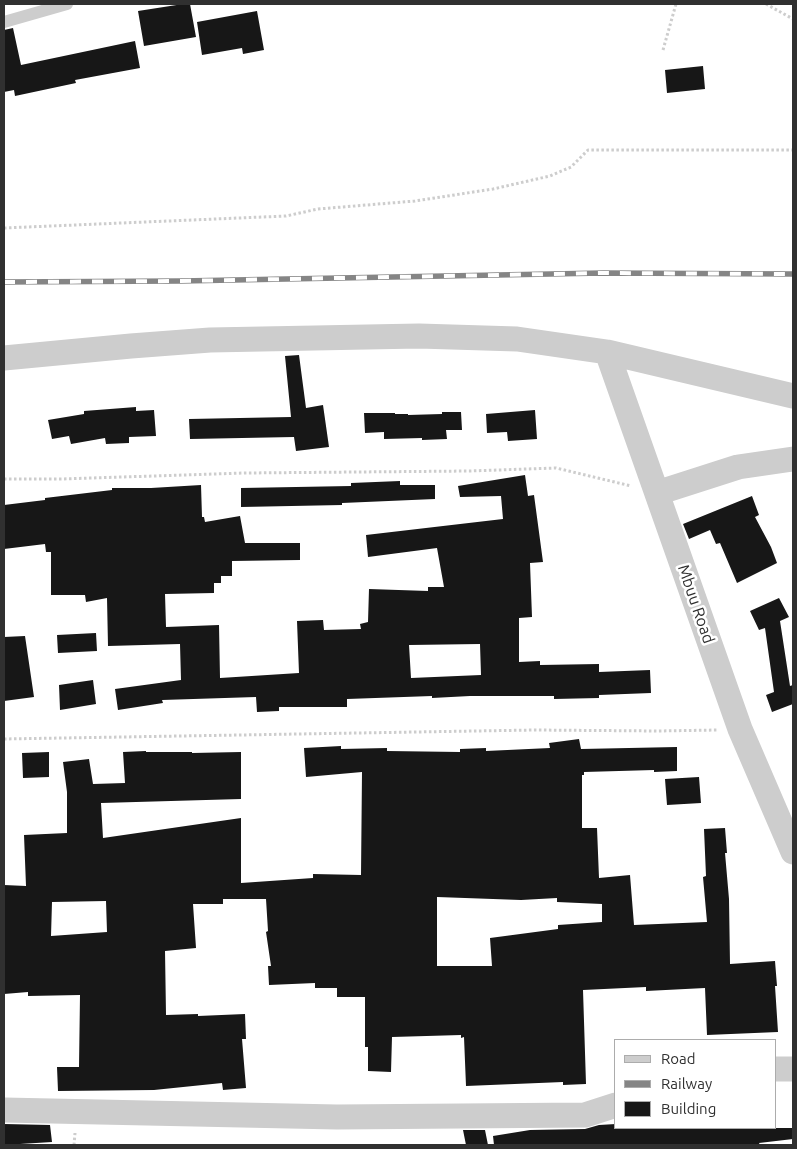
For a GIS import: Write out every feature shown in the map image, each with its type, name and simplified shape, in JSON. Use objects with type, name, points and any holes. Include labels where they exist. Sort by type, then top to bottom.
[{"type":"street","points":[[4,358],[210,340],[419,336],[517,339],[607,352],[793,396]]},
{"type":"street","name":"Mbuu Road","points":[[607,352],[740,730],[793,852]]},
{"type":"street","points":[[657,493],[738,467],[793,459]]},
{"type":"street","points":[[777,1069],[793,1069]]},
{"type":"street","points":[[4,1110],[337,1117],[585,1116],[614,1106]]},
{"type":"lane","points":[[4,22],[68,4]]},
{"type":"path","points":[[663,50],[676,4]]},
{"type":"path","points":[[766,4],[793,19]]},
{"type":"path","points":[[4,228],[286,216],[318,210],[415,201],[493,189],[550,176],[571,167],[588,150],[793,150]]},
{"type":"path","points":[[4,479],[61,479],[245,472],[469,471],[556,468],[657,493]]},
{"type":"path","points":[[4,739],[534,730],[740,730]]},
{"type":"building","points":[[190,4],[196,37],[144,46],[138,11]]},
{"type":"building","points":[[257,11],[264,50],[243,54],[242,48],[202,55],[197,22]]},
{"type":"building","points":[[13,28],[21,65],[135,41],[140,68],[75,80],[76,83],[15,96],[14,90],[4,92],[4,30]]},
{"type":"building","points":[[703,66],[705,89],[667,93],[665,70]]},
{"type":"building","points":[[299,355],[306,408],[323,405],[329,447],[296,451],[294,437],[190,439],[189,419],[291,417],[285,356]]},
{"type":"building","points":[[136,407],[136,411],[154,410],[156,436],[129,437],[129,443],[106,444],[105,438],[71,444],[69,436],[52,439],[48,420],[84,414],[84,411]]},
{"type":"building","points":[[535,410],[537,439],[508,441],[507,432],[487,433],[486,414]]},
{"type":"building","points":[[442,412],[461,412],[462,430],[446,430],[447,439],[384,439],[384,432],[365,433],[364,413],[408,415],[442,414]]},
{"type":"building","points":[[525,475],[528,496],[534,495],[543,562],[530,563],[532,617],[519,618],[519,662],[540,661],[540,665],[599,664],[599,672],[650,670],[651,693],[599,695],[599,698],[554,699],[554,696],[432,698],[432,696],[347,699],[347,707],[279,707],[279,711],[257,712],[256,697],[162,700],[163,703],[118,710],[115,689],[181,680],[180,644],[108,646],[107,598],[86,602],[85,595],[51,595],[51,552],[46,552],[45,544],[4,549],[4,505],[112,490],[112,488],[201,485],[202,517],[204,517],[205,522],[240,516],[245,543],[300,543],[300,560],[232,561],[232,576],[221,576],[221,583],[214,583],[214,593],[165,594],[166,627],[219,625],[220,678],[299,673],[297,621],[323,620],[324,630],[361,629],[360,624],[368,622],[369,589],[428,591],[428,587],[444,587],[437,548],[368,557],[366,535],[503,519],[501,496],[460,497],[458,486]],"holes":[[[480,644],[481,675],[411,678],[409,645]]]},
{"type":"building","points":[[400,481],[400,485],[435,485],[435,499],[342,503],[342,505],[241,507],[241,488],[351,486],[351,483]]},
{"type":"building","points":[[752,496],[759,515],[755,517],[777,563],[737,583],[720,543],[716,544],[710,530],[689,539],[683,524]]},
{"type":"building","points":[[779,598],[789,617],[780,621],[790,686],[793,685],[793,704],[772,712],[766,695],[774,692],[765,628],[759,630],[750,611]]},
{"type":"building","points":[[96,633],[97,651],[58,653],[57,635]]},
{"type":"building","points":[[25,636],[34,697],[4,701],[4,637]]},
{"type":"building","points":[[93,680],[96,704],[60,710],[59,685]]},
{"type":"building","points":[[579,739],[581,749],[677,747],[677,771],[584,772],[584,775],[582,775],[582,828],[597,828],[599,878],[630,875],[634,925],[707,922],[703,877],[706,876],[704,829],[725,828],[730,964],[775,961],[778,1032],[707,1035],[705,988],[646,991],[646,987],[583,990],[586,1084],[563,1085],[563,1082],[466,1086],[464,1037],[461,1038],[461,1035],[392,1037],[391,1072],[368,1071],[368,1047],[365,1047],[365,997],[337,997],[337,988],[315,988],[315,983],[269,985],[268,966],[271,966],[266,932],[268,931],[266,899],[223,899],[223,904],[193,904],[196,948],[165,951],[166,1015],[245,1014],[246,1039],[242,1039],[246,1088],[223,1090],[222,1083],[154,1090],[58,1091],[57,1067],[79,1067],[80,995],[28,996],[28,992],[4,994],[4,885],[26,886],[24,835],[67,833],[67,792],[63,762],[89,759],[93,784],[125,783],[123,752],[241,752],[241,799],[101,803],[103,838],[241,818],[241,883],[313,878],[313,874],[361,875],[362,772],[306,777],[304,748],[341,746],[341,749],[387,748],[387,751],[460,752],[460,749],[486,748],[486,751],[550,748],[549,743]],"holes":[[[437,897],[521,900],[557,898],[557,902],[602,904],[602,922],[558,925],[558,929],[490,938],[492,966],[437,966]],[[106,901],[107,932],[51,936],[52,902]]]},
{"type":"building","points":[[49,752],[49,777],[23,778],[22,753]]},
{"type":"building","points":[[699,777],[701,803],[667,805],[665,779]]},
{"type":"building","points":[[4,1124],[50,1125],[52,1142],[4,1145]]},
{"type":"building","points":[[614,1124],[614,1129],[793,1128],[793,1139],[759,1143],[760,1145],[494,1145],[493,1136],[530,1130],[585,1129],[599,1125]]},
{"type":"building","points":[[463,1130],[485,1130],[488,1145],[466,1145]]},
{"type":"railway","points":[[4,282],[181,281],[603,273],[793,274]]}]
